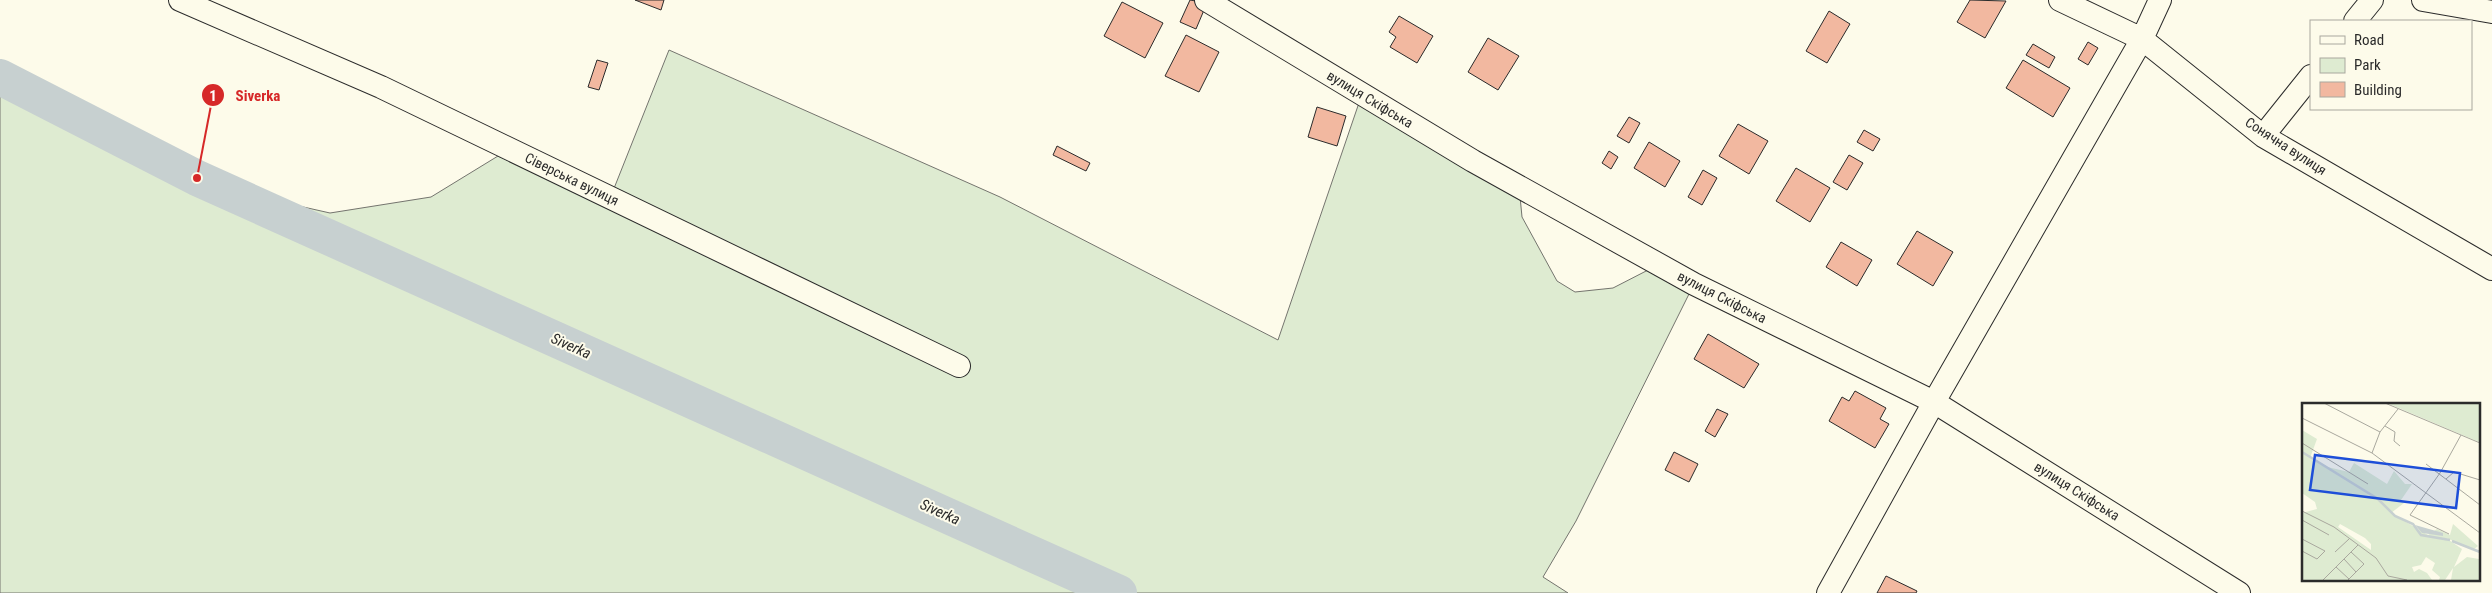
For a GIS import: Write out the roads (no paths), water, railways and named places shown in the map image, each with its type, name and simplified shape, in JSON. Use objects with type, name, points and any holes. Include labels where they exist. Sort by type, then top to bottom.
[{"type":"street","name":"Сіверська вулиця","points":[[180,0],[381,87],[959,366]]},
{"type":"street","name":"вулиця Скіфська","points":[[1206,0],[1473,161],[1694,284],[1934,402],[2239,593]]},
{"type":"street","name":"Сонячна вулиця","points":[[2060,0],[2142,39],[2263,136],[2492,270]]},
{"type":"street","points":[[1828,593],[1934,402],[2142,39],[2160,0]]},
{"type":"street","points":[[2356,20],[2372,0]]},
{"type":"street","points":[[2423,0],[2492,12]]},
{"type":"street","points":[[2263,136],[2310,77]]},
{"type":"waterway","name":"Siverka","points":[[0,77],[197,178],[1119,593]]},
{"type":"place","name":"Siverka","points":[[197,178]]}]
